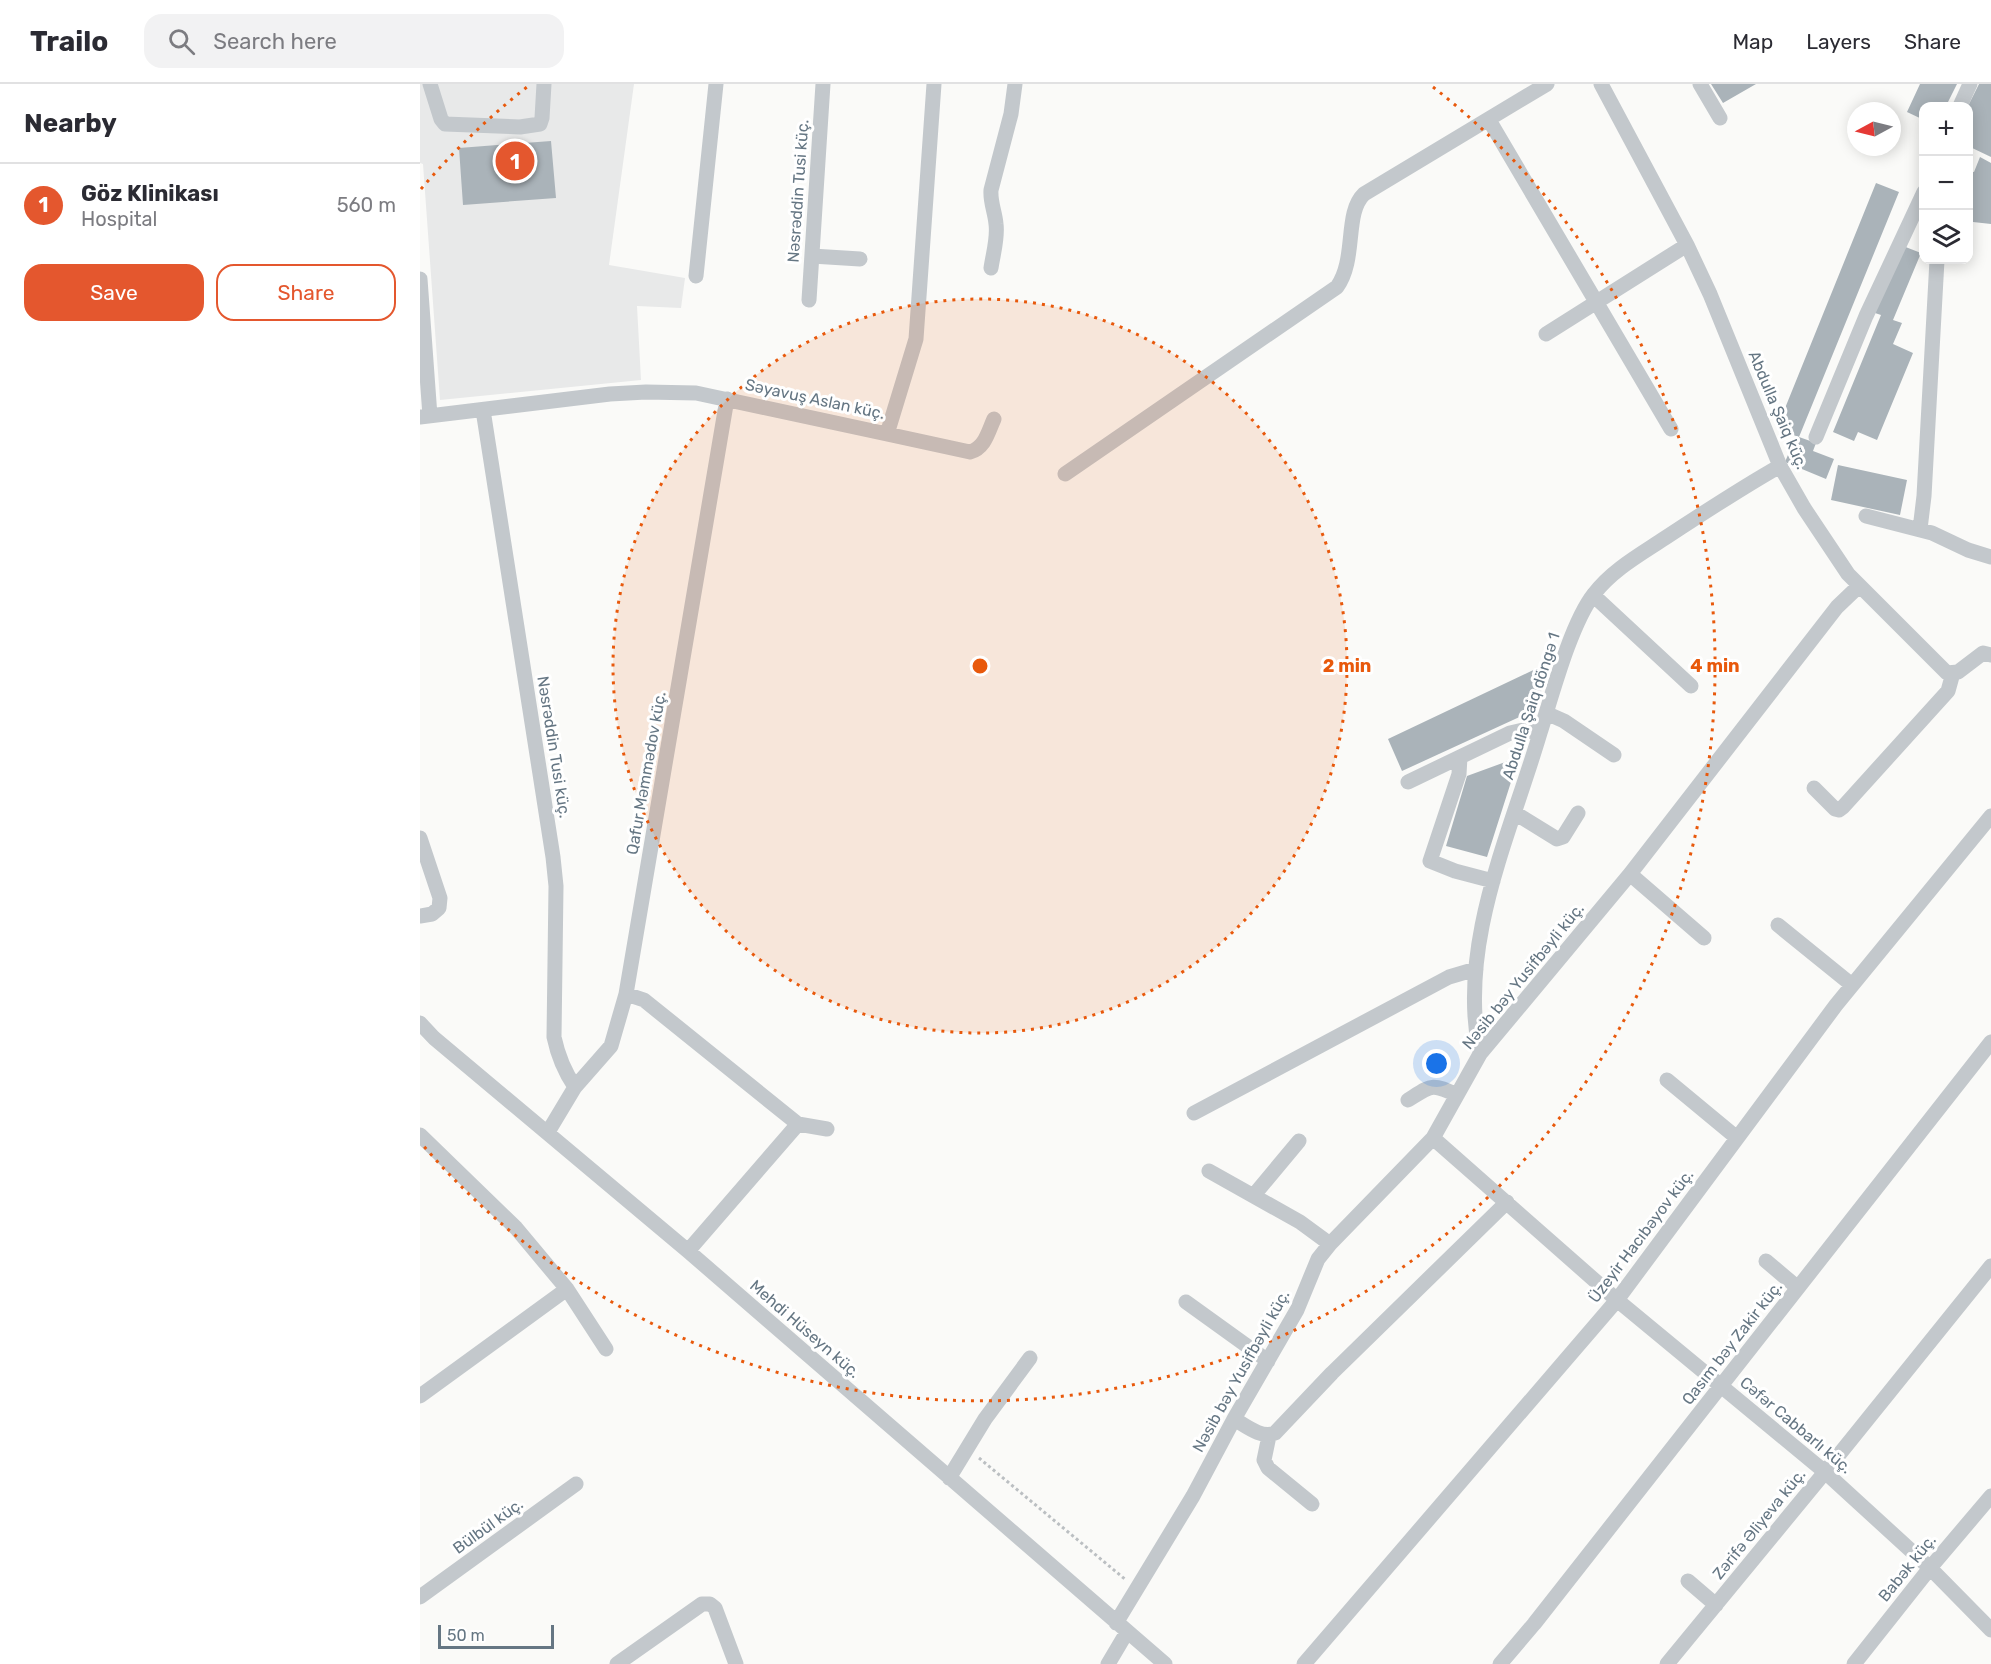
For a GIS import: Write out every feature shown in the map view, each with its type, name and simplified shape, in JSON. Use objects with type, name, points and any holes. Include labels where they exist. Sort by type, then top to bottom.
[{"type":"street","points":[[430,84],[441,119],[446,124],[520,127],[540,124],[544,84]]},
{"type":"street","points":[[696,276],[716,84]]},
{"type":"street","name":"Nəsrəddin Tusi küç.","points":[[809,300],[823,84]]},
{"type":"street","name":"Səyavuş Aslan küç.","points":[[425,417],[646,392],[696,393],[887,434],[917,332],[934,84]]},
{"type":"street","points":[[991,268],[997,232],[990,201],[991,190],[1010,122],[1015,84]]},
{"type":"street","points":[[1065,474],[1337,287],[1348,267],[1354,209],[1364,194],[1547,84]]},
{"type":"street","name":"Abdulla Şaiq küç.","points":[[1601,84],[1687,244],[1710,294],[1780,466],[1814,523],[1858,586],[1943,670],[1953,673]]},
{"type":"street","points":[[1700,84],[1720,118]]},
{"type":"street","points":[[1962,102],[1970,84]]},
{"type":"street","points":[[1489,120],[1671,429]]},
{"type":"street","points":[[1816,437],[1866,316],[1919,201]]},
{"type":"street","points":[[1545,333],[1687,244]]},
{"type":"street","points":[[812,256],[860,259]]},
{"type":"street","points":[[1920,529],[1924,496],[1937,264]]},
{"type":"street","points":[[420,289],[425,417]]},
{"type":"street","name":"Qafur Məmmədov küç.","points":[[549,1132],[575,1087],[611,1046],[626,994],[727,399]]},
{"type":"street","name":"Nəsrəddin Tusi küç.","points":[[483,410],[553,857],[556,886],[554,1037],[564,1072],[575,1087]]},
{"type":"street","points":[[887,434],[970,452],[982,446],[994,419]]},
{"type":"street","name":"Abdulla Şaiq döngə 1","points":[[1480,1054],[1474,1027],[1476,969],[1493,881],[1570,643],[1593,595],[1604,582],[1635,558],[1748,484],[1780,466]]},
{"type":"street","points":[[1866,516],[1920,529],[1968,550],[1991,557]]},
{"type":"street","name":"Nəsib bəy Yusifbəyli küç.","points":[[1108,1664],[1136,1589],[1192,1496],[1297,1310],[1318,1259],[1433,1138],[1480,1054],[1630,874],[1836,607],[1858,586]]},
{"type":"street","points":[[1593,595],[1691,686]]},
{"type":"street","points":[[1814,788],[1835,809],[1839,810],[1843,807],[1947,691],[1953,673],[1958,672],[1978,655],[1983,653],[1991,655]]},
{"type":"street","points":[[1546,713],[1564,721],[1614,755]]},
{"type":"street","points":[[1408,782],[1510,733],[1523,730],[1540,733]]},
{"type":"street","points":[[1460,757],[1459,774],[1430,861],[1455,871],[1493,881]]},
{"type":"street","points":[[1515,813],[1557,839],[1563,837],[1578,813]]},
{"type":"street","name":"Üzeyir Hacıbəyov küç.","points":[[1304,1664],[1617,1300],[1852,985],[1991,816]]},
{"type":"street","points":[[420,838],[440,898],[439,908],[432,914],[420,916]]},
{"type":"street","points":[[1630,874],[1704,938]]},
{"type":"street","points":[[1778,925],[1852,985]]},
{"type":"street","points":[[1194,1113],[1449,977],[1476,969]]},
{"type":"street","points":[[626,994],[644,1000],[798,1124],[827,1129]]},
{"type":"street","name":"Mehdi Hüseyn küç.","points":[[420,1023],[434,1038],[549,1132],[688,1251],[1165,1664]]},
{"type":"street","name":"Qasım bəy Zakir küç.","points":[[1500,1664],[1534,1624],[1991,1042]]},
{"type":"street","points":[[1667,1080],[1737,1138]]},
{"type":"street","points":[[1408,1100],[1430,1087],[1438,1086],[1457,1095]]},
{"type":"street","points":[[688,1251],[798,1124]]},
{"type":"street","points":[[420,1135],[516,1228],[567,1289],[606,1348]]},
{"type":"street","name":"Cəfər Cabbarlı küç.","points":[[1433,1138],[1617,1300],[1825,1472],[1929,1568],[1991,1630]]},
{"type":"street","points":[[1254,1195],[1299,1142]]},
{"type":"street","points":[[1209,1171],[1300,1222],[1330,1244]]},
{"type":"street","points":[[1269,1436],[1275,1433],[1507,1202]]},
{"type":"street","points":[[1766,1262],[1798,1288]]},
{"type":"street","name":"Zərifə Əliyeva küç.","points":[[1667,1664],[1991,1266]]},
{"type":"street","points":[[420,1396],[567,1289]]},
{"type":"street","points":[[1186,1302],[1268,1361]]},
{"type":"street","points":[[949,1478],[985,1419],[1030,1358]]},
{"type":"street","points":[[1234,1419],[1269,1436]]},
{"type":"street","points":[[1269,1436],[1264,1460],[1268,1467],[1312,1504]]},
{"type":"street","name":"Bülbül küç.","points":[[420,1597],[576,1484]]},
{"type":"street","name":"Babək küç.","points":[[1854,1664],[1929,1568],[1991,1496]]},
{"type":"street","points":[[1688,1581],[1716,1605]]},
{"type":"street","points":[[617,1664],[702,1604],[710,1604],[715,1608],[736,1664]]},
{"type":"path","points":[[967,1448],[1136,1589]]},
{"type":"shaded area","points":[[420,84],[634,84],[609,265],[685,278],[681,308],[637,306],[641,380],[440,400],[423,164],[420,163]]},
{"type":"building","points":[[1711,84],[1756,84],[1723,103]]},
{"type":"building","points":[[1920,84],[1957,84],[1948,102],[1919,102],[1919,118],[1907,112]]},
{"type":"building","points":[[1979,84],[1991,84],[1991,157],[1973,148],[1973,102],[1970,102]]},
{"type":"building","points":[[551,141],[556,198],[463,205],[459,148]]},
{"type":"building","points":[[1980,157],[1991,163],[1991,224],[1973,222],[1974,172]]},
{"type":"building","points":[[1876,183],[1899,192],[1799,437],[1816,443],[1813,451],[1834,459],[1826,479],[1785,462],[1796,436],[1777,428]]},
{"type":"building","points":[[1903,246],[1919,252],[1919,258],[1893,320],[1902,323],[1893,344],[1913,353],[1877,440],[1858,432],[1854,441],[1833,432],[1881,315],[1875,313]]},
{"type":"building","points":[[1838,465],[1907,480],[1900,515],[1831,500]]},
{"type":"building","points":[[1548,663],[1537,709],[1402,771],[1388,739]]},
{"type":"building","points":[[1519,757],[1487,857],[1446,846],[1467,776]]},
{"type":"place","name":"Göz Klinikası","points":[[515,161]]}]
